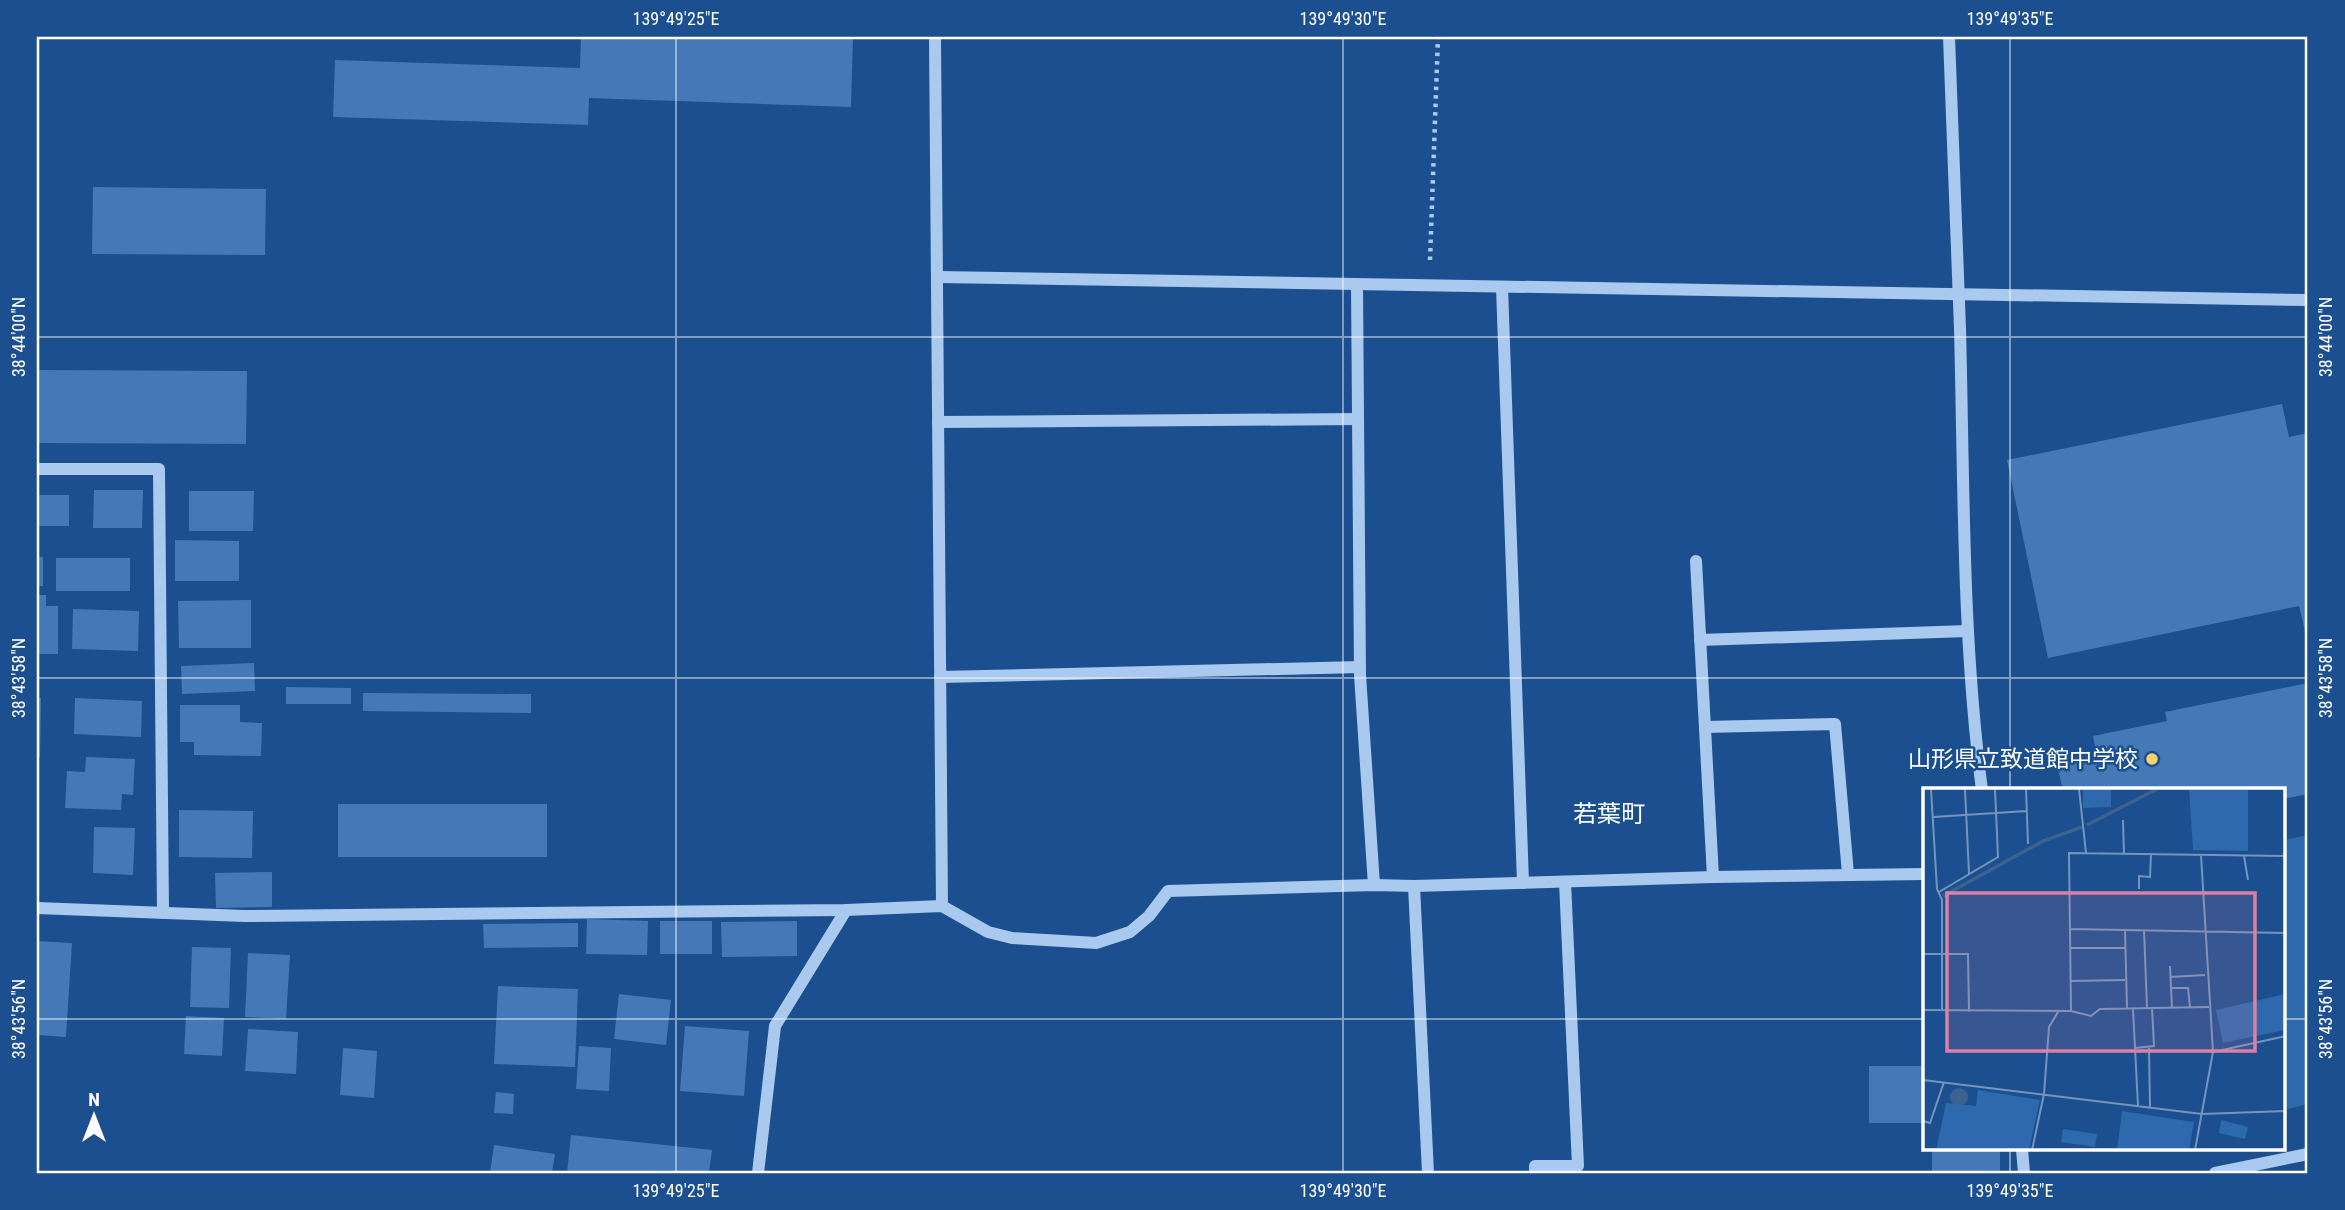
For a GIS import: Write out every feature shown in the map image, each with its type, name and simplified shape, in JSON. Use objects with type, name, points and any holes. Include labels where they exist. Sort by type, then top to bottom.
[{"type":"street","points":[[935,37],[942,906]]},
{"type":"street","points":[[1949,37],[1959,294],[1962,519],[1974,731],[1982,788]]},
{"type":"street","points":[[936,277],[2308,300]]},
{"type":"street","points":[[1357,284],[1360,667],[1374,885]]},
{"type":"street","points":[[1502,287],[1523,883]]},
{"type":"street","points":[[938,422],[1358,419]]},
{"type":"street","points":[[37,469],[159,469],[163,913]]},
{"type":"street","points":[[1696,561],[1713,877]]},
{"type":"street","points":[[1700,640],[1968,631]]},
{"type":"street","points":[[940,677],[1360,667]]},
{"type":"street","points":[[1705,727],[1835,724],[1848,874]]},
{"type":"street","points":[[37,908],[244,916],[846,910],[942,906],[988,932],[1012,939],[1096,943],[1130,932],[1149,916],[1168,891],[1923,874]]},
{"type":"street","points":[[1535,1173],[1535,1166],[1578,1166],[1565,882]]},
{"type":"street","points":[[1414,886],[1428,1173]]},
{"type":"street","points":[[758,1173],[775,1026],[803,976],[846,910]]},
{"type":"street","points":[[2022,1150],[2024,1173]]},
{"type":"street","points":[[2215,1173],[2308,1154]]},
{"type":"path","points":[[1429,285],[1438,37]]},
{"type":"shaded area","points":[[2308,835],[2308,1104],[2286,1110],[2286,840]]},
{"type":"building","points":[[581,37],[853,37],[851,107],[589,98],[588,125],[333,117],[335,60],[580,68]]},
{"type":"building","points":[[93,187],[266,189],[265,255],[92,254]]},
{"type":"building","points":[[37,370],[247,371],[246,444],[37,443]]},
{"type":"building","points":[[2282,404],[2289,437],[2308,433],[2308,644],[2299,606],[2048,658],[2007,460]]},
{"type":"building","points":[[94,490],[143,490],[142,528],[93,528]]},
{"type":"building","points":[[189,491],[254,491],[253,531],[189,531]]},
{"type":"building","points":[[37,495],[69,495],[69,526],[37,526]]},
{"type":"building","points":[[175,540],[239,541],[239,581],[175,581]]},
{"type":"building","points":[[37,557],[43,557],[43,586],[37,586]]},
{"type":"building","points":[[56,558],[130,558],[130,591],[56,591]]},
{"type":"building","points":[[37,595],[46,595],[46,606],[58,606],[58,654],[37,654]]},
{"type":"building","points":[[251,600],[251,648],[179,648],[178,601]]},
{"type":"building","points":[[73,609],[139,611],[138,651],[72,649]]},
{"type":"building","points":[[254,663],[255,691],[182,694],[181,666]]},
{"type":"building","points":[[2308,683],[2308,794],[2286,799],[2286,788],[2063,788],[2057,765],[2097,757],[2093,736],[2167,721],[2165,712]]},
{"type":"building","points":[[286,687],[351,688],[351,704],[286,704]]},
{"type":"building","points":[[363,693],[531,694],[531,713],[363,711]]},
{"type":"building","points":[[37,697],[41,698],[40,757],[37,757]]},
{"type":"building","points":[[75,698],[142,701],[141,737],[74,734]]},
{"type":"building","points":[[180,705],[240,705],[240,722],[262,723],[261,756],[194,755],[194,742],[180,742]]},
{"type":"building","points":[[86,757],[135,759],[133,795],[122,794],[121,810],[65,808],[67,771],[85,772]]},
{"type":"building","points":[[338,804],[547,804],[547,857],[338,857]]},
{"type":"building","points":[[179,810],[253,811],[252,858],[179,857]]},
{"type":"building","points":[[94,827],[135,828],[133,875],[93,873]]},
{"type":"building","points":[[272,872],[272,907],[216,908],[215,873]]},
{"type":"building","points":[[587,919],[648,921],[647,955],[586,954]]},
{"type":"building","points":[[660,921],[712,921],[712,954],[660,954]]},
{"type":"building","points":[[797,921],[797,956],[722,957],[721,922]]},
{"type":"building","points":[[578,923],[578,947],[484,948],[483,924]]},
{"type":"building","points":[[37,941],[72,943],[66,1037],[37,1035]]},
{"type":"building","points":[[192,947],[231,948],[229,1008],[190,1007]]},
{"type":"building","points":[[248,953],[290,955],[286,1019],[245,1017]]},
{"type":"building","points":[[498,986],[578,989],[575,1067],[494,1064]]},
{"type":"building","points":[[619,994],[671,1000],[666,1045],[614,1039]]},
{"type":"building","points":[[186,1016],[224,1018],[222,1056],[184,1054]]},
{"type":"building","points":[[685,1026],[749,1031],[744,1096],[680,1091]]},
{"type":"building","points":[[248,1029],[298,1032],[296,1074],[245,1071]]},
{"type":"building","points":[[579,1046],[611,1048],[609,1091],[576,1089]]},
{"type":"building","points":[[343,1048],[377,1051],[374,1098],[340,1095]]},
{"type":"building","points":[[1869,1066],[1923,1066],[1923,1123],[1869,1123]]},
{"type":"building","points":[[496,1092],[514,1094],[513,1114],[494,1113]]},
{"type":"building","points":[[571,1135],[712,1150],[709,1173],[567,1173]]},
{"type":"building","points":[[494,1145],[555,1154],[552,1173],[490,1173]]},
{"type":"building","points":[[1932,1150],[2000,1150],[2000,1173],[1932,1173]]},
{"type":"place","name":"山形県立致道館中学校","points":[[2152,759]]},
{"type":"district","name":"若葉町","points":[[1609,814]]}]
